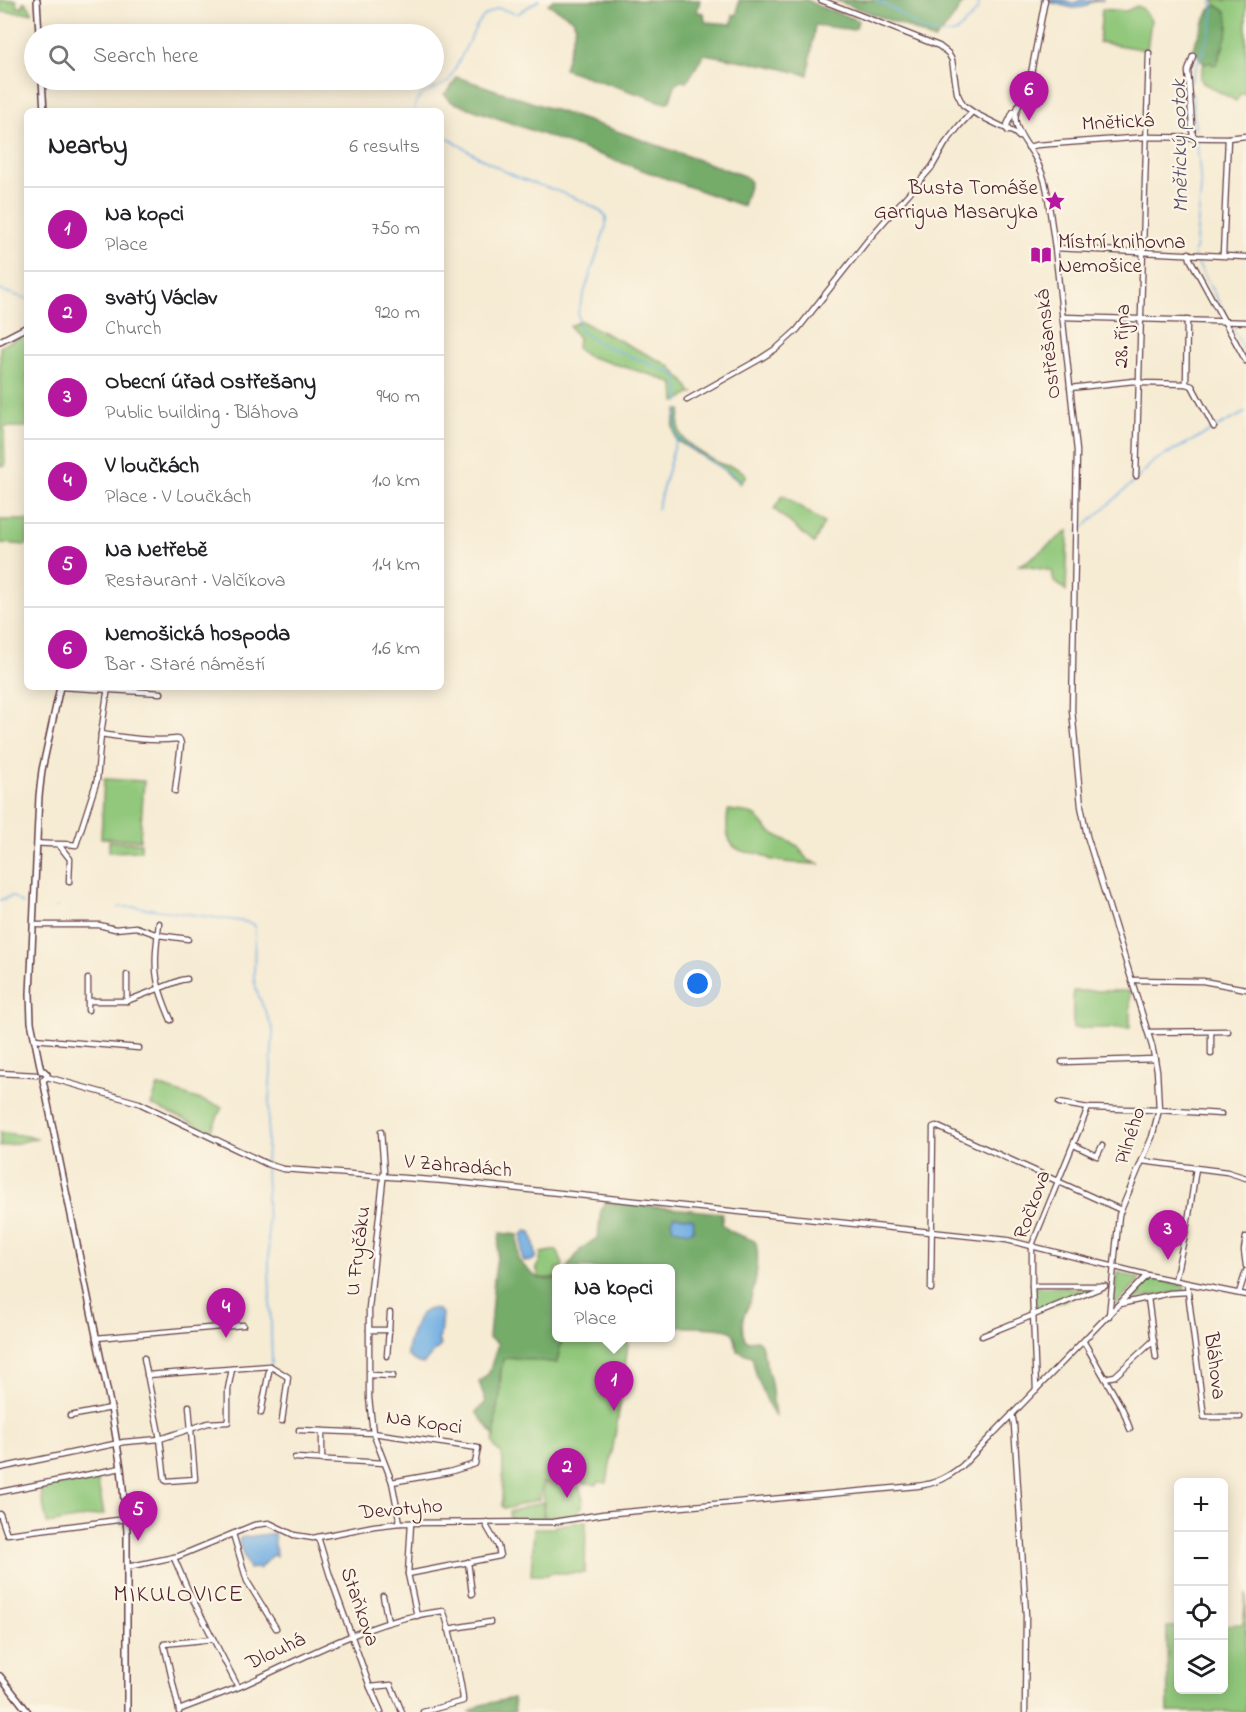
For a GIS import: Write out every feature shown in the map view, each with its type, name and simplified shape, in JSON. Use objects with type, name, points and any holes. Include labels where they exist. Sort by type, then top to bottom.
[{"type":"main road","points":[[37,0],[38,24]]},
{"type":"main road","points":[[43,90],[44,108]]},
{"type":"main road","points":[[0,341],[24,328]]},
{"type":"main road","points":[[59,690],[40,785],[29,1002],[39,1073],[45,1072],[122,1468],[126,1519],[127,1712]]},
{"type":"main road","points":[[0,1677],[28,1712]]},
{"type":"street","points":[[822,0],[939,46],[948,53],[954,65],[958,96],[963,105],[972,112],[1016,134],[1027,145]]},
{"type":"street","points":[[1010,132],[1016,131],[1016,112],[1028,88],[1045,0]]},
{"type":"street","name":"28. října","points":[[1136,476],[1149,53]]},
{"type":"street","points":[[1192,138],[1188,71],[1193,56]]},
{"type":"street","points":[[1010,132],[1006,127],[1019,105]]},
{"type":"street","points":[[687,400],[760,359],[777,348],[797,330],[882,222],[932,167],[945,144],[972,112]]},
{"type":"street","points":[[992,122],[1001,125],[1013,121],[1017,125]]},
{"type":"street","name":"Ostřešanská","points":[[1017,125],[1018,132],[1037,162],[1045,181],[1055,248],[1077,451],[1072,710],[1081,806],[1087,836],[1132,980]]},
{"type":"street","name":"Mnětická","points":[[1027,145],[1146,137],[1228,138],[1246,136]]},
{"type":"street","points":[[1223,255],[1228,138]]},
{"type":"street","points":[[1055,248],[1246,256]]},
{"type":"street","points":[[1190,253],[1190,259],[1227,321],[1246,361]]},
{"type":"street","points":[[1062,317],[1246,321]]},
{"type":"street","points":[[1186,384],[1187,320]]},
{"type":"street","points":[[1070,388],[1139,382],[1186,384],[1192,386],[1214,427]]},
{"type":"street","points":[[37,843],[76,845],[97,780],[108,690]]},
{"type":"street","points":[[121,690],[161,693]]},
{"type":"street","points":[[101,734],[140,740],[180,740],[175,791]]},
{"type":"street","points":[[59,845],[70,859],[69,882]]},
{"type":"street","points":[[159,923],[156,964],[159,988],[171,1020]]},
{"type":"street","points":[[33,925],[99,925],[115,929],[133,927],[158,935],[188,939]]},
{"type":"street","points":[[127,975],[127,1001]]},
{"type":"street","points":[[88,979],[88,1010]]},
{"type":"street","points":[[88,1001],[127,1001],[187,979]]},
{"type":"street","points":[[1132,980],[1203,981],[1246,993]]},
{"type":"street","name":"Pilného","points":[[1109,1316],[1108,1286],[1121,1210],[1152,1137],[1160,1110],[1155,1059],[1132,980]]},
{"type":"street","points":[[1148,1032],[1228,1032]]},
{"type":"street","points":[[1211,1032],[1211,1054]]},
{"type":"street","points":[[34,1039],[139,1048]]},
{"type":"street","points":[[1062,1062],[1155,1059]]},
{"type":"street","points":[[0,1073],[39,1073]]},
{"type":"street","name":"V Zahradách","points":[[45,1078],[139,1103],[266,1163],[289,1170],[384,1176],[1007,1240],[1147,1275],[1246,1294]]},
{"type":"street","points":[[1059,1103],[1088,1108],[1221,1114]]},
{"type":"street","name":"Ročkova","points":[[1035,1390],[1032,1245],[1088,1108]]},
{"type":"street","points":[[931,1289],[933,1127],[936,1126],[1121,1210]]},
{"type":"street","name":"U Fryčáku","points":[[373,1433],[369,1398],[369,1308],[384,1176],[381,1132]]},
{"type":"street","points":[[1074,1145],[1097,1156],[1102,1146]]},
{"type":"street","points":[[1142,1161],[1227,1172],[1246,1178]]},
{"type":"street","points":[[1175,1281],[1196,1168]]},
{"type":"street","points":[[1246,1237],[1244,1250],[1246,1266]]},
{"type":"street","points":[[1239,1293],[1246,1271]]},
{"type":"street","name":"Devotyho","points":[[127,1568],[174,1558],[251,1526],[269,1523],[294,1535],[308,1538],[400,1523],[560,1522],[603,1514],[929,1484],[958,1469],[1147,1275]]},
{"type":"street","name":"Bláhova","points":[[1187,1284],[1204,1417],[1240,1417]]},
{"type":"street","points":[[1032,1286],[1108,1286]]},
{"type":"street","points":[[982,1336],[1108,1286]]},
{"type":"street","points":[[1119,1305],[1170,1293],[1188,1292]]},
{"type":"street","points":[[1148,1298],[1156,1358]]},
{"type":"street","name":"U Fryčáku","points":[[387,1356],[390,1313]]},
{"type":"street","points":[[96,1338],[243,1325]]},
{"type":"street","points":[[369,1330],[389,1330]]},
{"type":"street","points":[[1105,1378],[1115,1376],[1154,1340]]},
{"type":"street","points":[[1084,1342],[1123,1410],[1130,1430]]},
{"type":"street","points":[[144,1358],[160,1439],[165,1479],[195,1479],[189,1406]]},
{"type":"street","points":[[147,1375],[270,1366],[288,1377],[282,1421]]},
{"type":"street","points":[[261,1413],[270,1366]]},
{"type":"street","points":[[0,1468],[118,1444],[160,1439],[208,1423],[228,1422],[228,1389],[232,1369]]},
{"type":"street","points":[[369,1375],[393,1376]]},
{"type":"street","points":[[70,1416],[111,1408]]},
{"type":"street","points":[[1012,1414],[1026,1615],[1025,1712]]},
{"type":"street","name":"Na Kopci","points":[[299,1430],[373,1433],[478,1448],[475,1464],[449,1472],[392,1482]]},
{"type":"street","points":[[322,1431],[322,1460]]},
{"type":"street","name":"Na Kopci","points":[[373,1433],[392,1482],[400,1523]]},
{"type":"street","points":[[478,1448],[485,1449]]},
{"type":"street","points":[[295,1458],[384,1463]]},
{"type":"street","points":[[0,1492],[122,1468]]},
{"type":"street","points":[[0,1514],[7,1534],[126,1519]]},
{"type":"street","points":[[408,1574],[500,1556],[498,1546],[487,1527],[488,1522]]},
{"type":"street","points":[[411,1523],[408,1574],[417,1616]]},
{"type":"street","points":[[233,1534],[248,1581],[276,1628]]},
{"type":"street","name":"Staňkova","points":[[318,1537],[330,1576],[381,1712]]},
{"type":"street","points":[[174,1558],[238,1687]]},
{"type":"street","points":[[468,1562],[472,1594]]},
{"type":"street","points":[[383,1596],[388,1622]]},
{"type":"street","name":"Dlouhá","points":[[179,1711],[388,1622],[443,1611],[448,1629]]},
{"type":"street","points":[[423,1712],[463,1701],[448,1629],[490,1622]]},
{"type":"street","points":[[179,1711],[165,1644],[213,1639]]},
{"type":"street","points":[[370,1687],[391,1685],[402,1712]]},
{"type":"green space","points":[[0,0],[16,0],[17,7],[23,7],[23,2],[25,2],[32,13],[0,12]]},
{"type":"green space","points":[[553,0],[700,0],[697,12],[704,13],[705,22],[732,24],[733,15],[737,15],[739,0],[807,0],[858,20],[853,30],[815,25],[808,75],[704,54],[687,82],[681,81],[675,85],[670,101],[665,103],[564,69],[576,25],[574,20],[548,4]]},
{"type":"green space","points":[[835,0],[965,0],[949,24],[934,40],[905,26]]},
{"type":"green space","points":[[1214,0],[1246,0],[1246,94],[1241,93],[1236,101],[1203,83],[1200,78],[1204,64],[1208,62],[1217,64],[1224,45],[1223,10],[1216,5]]},
{"type":"green space","points":[[1216,5],[1226,12],[1227,32],[1217,64],[1213,65],[1210,62],[1204,64],[1193,48],[1209,10]]},
{"type":"green space","points":[[1137,6],[1142,8],[1151,20],[1147,50],[1099,42],[1102,9],[1126,11]]},
{"type":"green space","points":[[457,77],[744,176],[750,183],[743,206],[452,102],[444,94]]},
{"type":"green space","points":[[581,321],[670,366],[691,393],[694,392],[675,402],[674,384],[587,356],[577,349],[578,338],[570,326]]},
{"type":"green space","points":[[24,335],[24,427],[4,427],[5,466],[0,466],[0,347]]},
{"type":"green space","points":[[677,410],[681,410],[679,428],[683,438],[692,447],[711,459],[744,472],[746,475],[740,484],[721,468],[676,440],[673,426]]},
{"type":"green space","points":[[783,495],[824,523],[814,543],[774,509]]},
{"type":"green space","points":[[0,520],[24,520],[24,545],[0,543]]},
{"type":"green space","points":[[1068,531],[1066,592],[1054,582],[1052,571],[1019,565]]},
{"type":"green space","points":[[104,779],[144,781],[140,840],[101,838]]},
{"type":"green space","points":[[729,810],[756,816],[770,832],[798,846],[805,857],[820,864],[779,861],[736,848],[732,845],[728,835]]},
{"type":"green space","points":[[109,841],[141,843],[141,851],[109,852]]},
{"type":"green space","points":[[1073,991],[1130,991],[1130,1028],[1073,1028]]},
{"type":"green space","points":[[158,1086],[222,1107],[211,1131],[151,1105]]},
{"type":"green space","points":[[0,1132],[38,1138],[0,1147]]},
{"type":"green space","points":[[606,1202],[722,1213],[722,1224],[727,1229],[755,1241],[757,1272],[742,1325],[747,1341],[757,1340],[761,1344],[771,1382],[775,1417],[756,1375],[752,1356],[737,1351],[732,1332],[713,1328],[675,1327],[675,1264],[570,1264],[581,1249],[598,1237],[601,1209]]},
{"type":"green space","points":[[500,1233],[518,1235],[518,1260],[539,1278],[552,1279],[552,1342],[561,1342],[557,1363],[509,1357],[503,1359],[495,1437],[476,1412],[486,1402],[479,1382],[489,1373],[498,1344],[489,1338]]},
{"type":"green space","points":[[557,1250],[563,1263],[552,1264],[552,1278],[540,1278],[536,1268],[541,1253]]},
{"type":"green space","points":[[1117,1272],[1140,1279],[1116,1304],[1113,1300]]},
{"type":"green space","points":[[1154,1279],[1184,1286],[1185,1291],[1128,1300],[1145,1283]]},
{"type":"green space","points":[[1036,1287],[1096,1288],[1037,1311],[1035,1310],[1034,1289]]},
{"type":"green space","points":[[562,1342],[628,1342],[607,1483],[599,1482],[596,1485],[542,1482],[540,1499],[504,1508],[502,1506],[503,1461],[501,1453],[493,1443],[503,1359],[509,1357],[556,1363]]},
{"type":"green space","points":[[97,1478],[104,1514],[47,1524],[40,1488]]},
{"type":"green space","points":[[544,1484],[579,1486],[583,1499],[579,1515],[545,1518],[543,1508],[543,1519],[510,1520],[509,1512],[542,1502],[544,1507]]},
{"type":"green space","points":[[586,1521],[585,1573],[531,1575],[534,1528],[554,1528]]},
{"type":"green space","points":[[1246,1594],[1246,1712],[1168,1712],[1167,1627],[1174,1627],[1174,1694],[1228,1694],[1228,1625],[1243,1624]]},
{"type":"green space","points":[[513,1698],[515,1712],[470,1712],[481,1705]]},
{"type":"water","points":[[1042,0],[1063,0],[1074,3],[1081,0],[1104,0],[1073,8]]},
{"type":"water","points":[[674,1216],[692,1218],[693,1230],[689,1232],[673,1229],[671,1220]]},
{"type":"water","points":[[526,1231],[531,1232],[536,1257],[529,1262],[522,1260],[522,1235]]},
{"type":"water","points":[[430,1309],[442,1313],[438,1340],[441,1345],[423,1364],[410,1358],[407,1351],[419,1317]]},
{"type":"water","points":[[274,1533],[276,1556],[272,1555],[259,1569],[249,1569],[239,1544],[240,1538]]},
{"type":"waterway","points":[[517,14],[539,0]]},
{"type":"waterway","points":[[876,0],[897,11],[919,28],[931,33],[945,34],[955,33],[971,18],[978,9],[979,0]]},
{"type":"waterway","name":"Mnětický potok","points":[[1191,82],[1210,31],[1212,0]]},
{"type":"waterway","points":[[444,84],[449,81],[477,25],[484,16],[498,8],[514,13]]},
{"type":"waterway","points":[[414,108],[418,99],[431,90]]},
{"type":"waterway","name":"Mnětický potok","points":[[1192,92],[1196,135]]},
{"type":"waterway","points":[[444,136],[507,173],[576,198],[606,216],[606,226],[578,312],[580,330],[598,343],[674,374],[679,384],[679,403]]},
{"type":"waterway","name":"Mnětický potok","points":[[1195,252],[1201,188],[1197,140]]},
{"type":"waterway","name":"Mnětický potok","points":[[1194,256],[1246,353]]},
{"type":"waterway","points":[[0,290],[24,298]]},
{"type":"waterway","points":[[657,509],[677,437],[675,428],[678,410]]},
{"type":"waterway","points":[[1078,532],[1154,461],[1246,412]]},
{"type":"waterway","points":[[677,437],[702,456],[740,479]]},
{"type":"waterway","points":[[0,900],[12,896],[23,904]]},
{"type":"waterway","points":[[119,907],[137,907],[255,925],[254,979],[273,1030],[266,1163],[272,1364]]},
{"type":"place","name":"Nemošická hospoda","points":[[1029,121]]},
{"type":"place","name":"Busta Tomáše Garrigua Masaryka","points":[[1055,201]]},
{"type":"place","name":"Místní knihovna Nemošice","points":[[1041,255]]},
{"type":"place","name":"Obecní úřad Ostřešany","points":[[1168,1260]]},
{"type":"place","name":"V loučkách","points":[[226,1338]]},
{"type":"place","name":"Na kopci","points":[[614,1411]]},
{"type":"place","name":"svatý Václav","points":[[567,1498]]},
{"type":"place","name":"Na Netřebě","points":[[138,1541]]},
{"type":"district","name":"MIKULOVICE","points":[[179,1595]]}]
